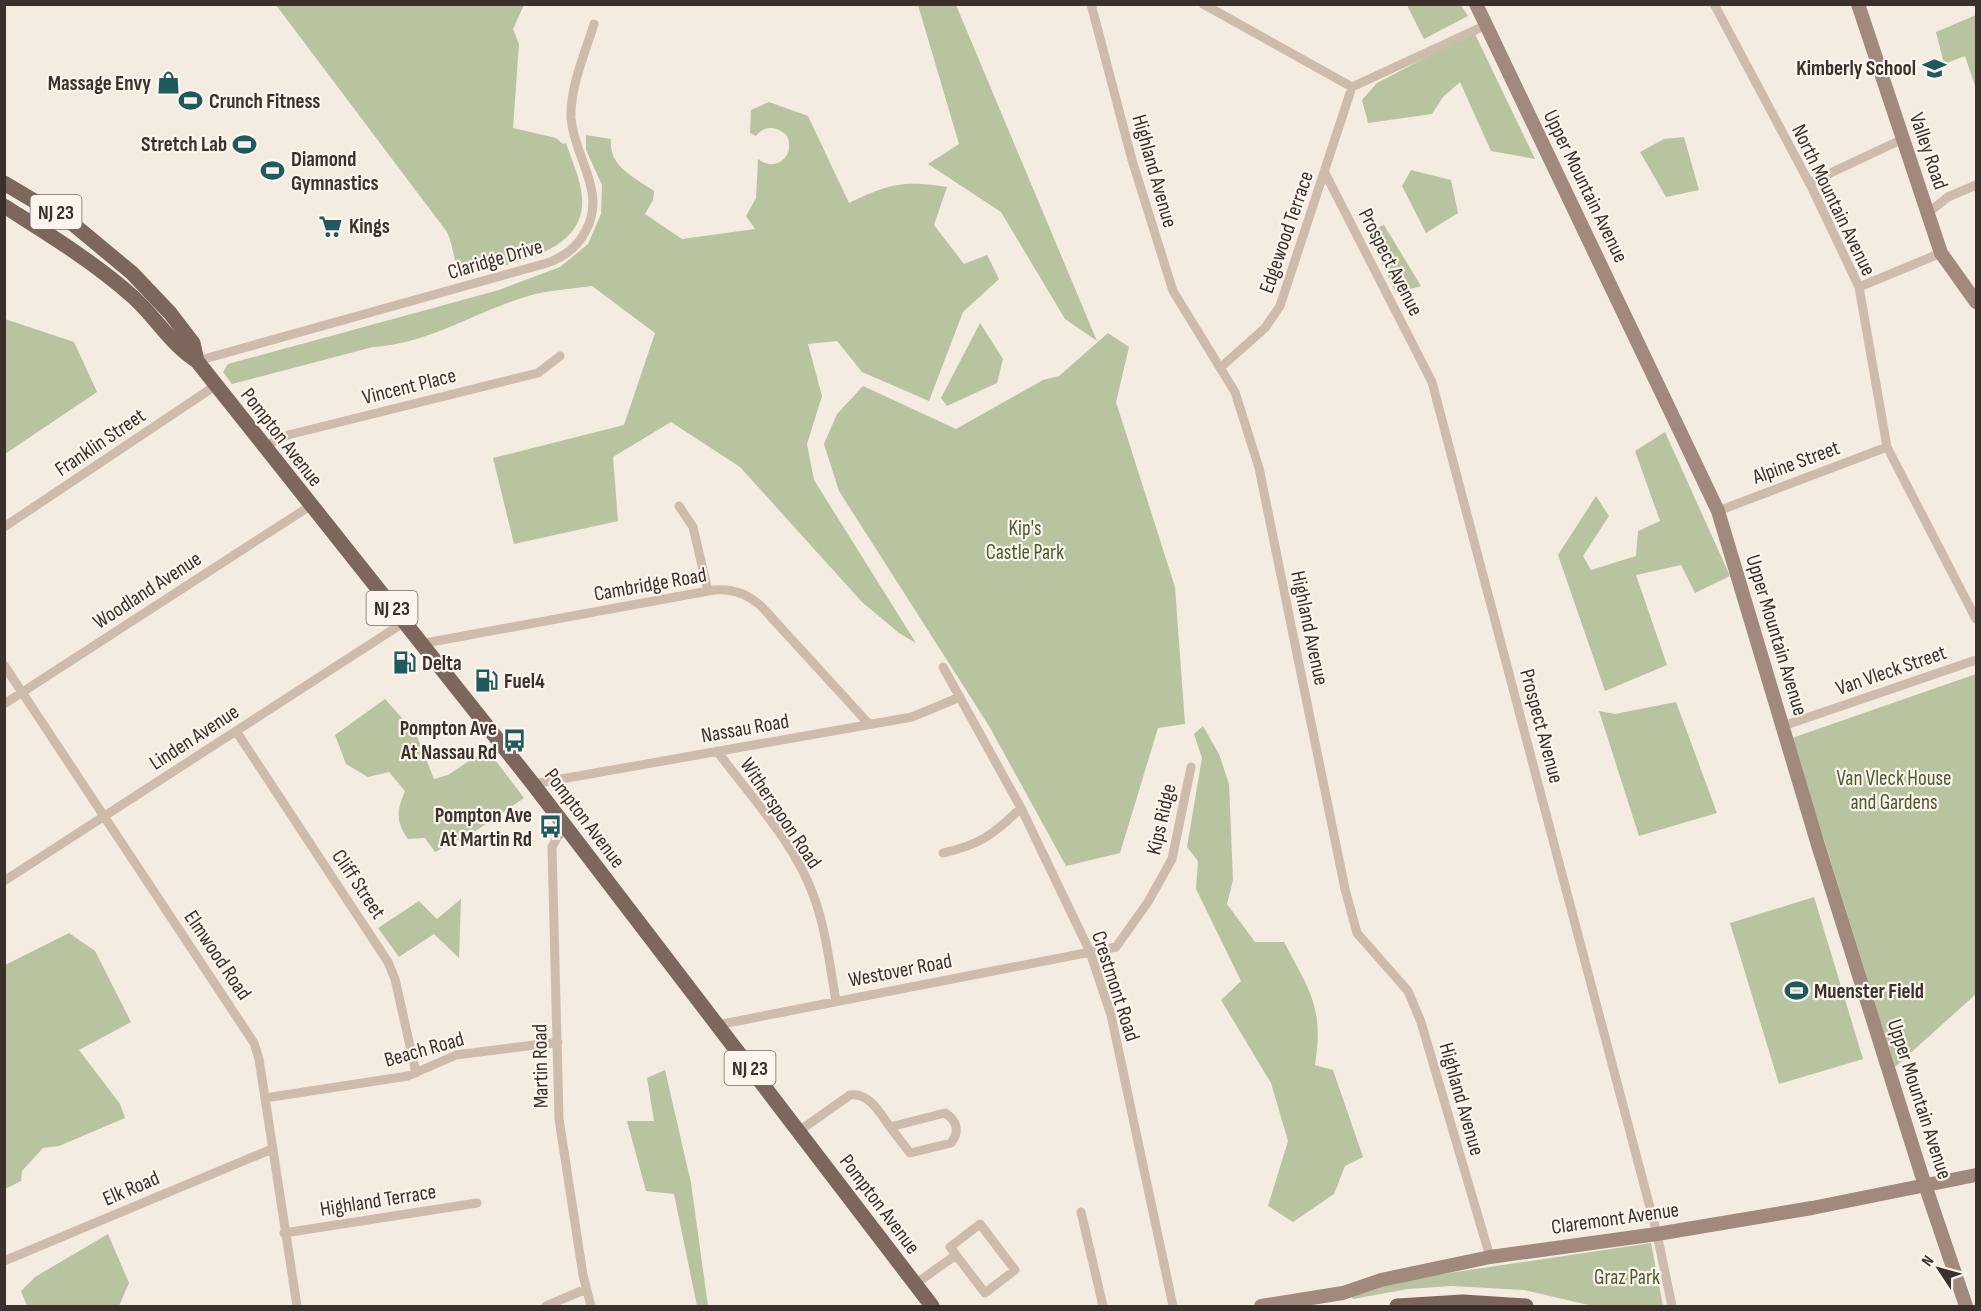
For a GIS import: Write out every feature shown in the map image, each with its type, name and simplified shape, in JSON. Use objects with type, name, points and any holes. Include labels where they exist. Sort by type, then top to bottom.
[{"type":"main road","name":"Pompton Avenue","points":[[4,183],[73,224],[132,273],[158,299],[193,343],[197,361]]},
{"type":"main road","name":"Pompton Avenue","points":[[4,206],[122,287],[157,321],[183,352],[197,361],[263,447],[533,784],[932,1306]]},
{"type":"main road","points":[[1397,1306],[1463,1302],[1526,1306]]},
{"type":"street","name":"Highland Avenue","points":[[1091,4],[1132,160],[1173,291],[1235,392],[1258,468],[1345,890],[1357,933],[1408,991],[1421,1022],[1490,1257]]},
{"type":"street","points":[[1203,4],[1352,87],[1486,25]]},
{"type":"street","name":"Upper Mountain Avenue","points":[[1476,4],[1718,511],[1926,1186],[1966,1306]]},
{"type":"street","name":"North Mountain Avenue","points":[[1713,4],[1809,183],[1858,287],[1887,447],[1977,619]]},
{"type":"street","name":"Valley Road","points":[[1858,4],[1941,253],[1977,302]]},
{"type":"street","name":"Claridge Drive","points":[[197,361],[547,263],[570,250],[587,230],[593,206],[592,189],[574,135],[571,110],[594,24]]},
{"type":"street","name":"Edgewood Terrace","points":[[1220,368],[1265,328],[1280,306],[1352,87]]},
{"type":"street","points":[[1809,183],[1903,139]]},
{"type":"street","name":"Prospect Avenue","points":[[1325,173],[1432,382],[1657,1234],[1672,1306]]},
{"type":"street","points":[[1928,213],[1948,197],[1977,185]]},
{"type":"street","points":[[1858,287],[1941,253]]},
{"type":"street","name":"Vincent Place","points":[[263,447],[288,435],[538,373],[560,356]]},
{"type":"street","name":"Franklin Street","points":[[4,527],[215,386]]},
{"type":"street","name":"Alpine Street","points":[[1718,511],[1887,447]]},
{"type":"street","name":"Woodland Avenue","points":[[4,704],[310,506]]},
{"type":"street","points":[[679,506],[693,527],[708,591]]},
{"type":"street","name":"Cambridge Road","points":[[420,644],[708,591],[730,590],[756,602],[869,724]]},
{"type":"street","name":"Linden Avenue","points":[[4,881],[403,622]]},
{"type":"street","name":"Van Vleck Street","points":[[1783,726],[1977,660]]},
{"type":"street","name":"Elmwood Road","points":[[4,665],[254,1043],[259,1059],[297,1306]]},
{"type":"street","name":"Crestmont Road","points":[[943,667],[1021,808],[1090,952],[1111,1015],[1173,1306]]},
{"type":"street","name":"Nassau Road","points":[[533,784],[912,717],[960,696]]},
{"type":"street","name":"Cliff Street","points":[[236,731],[388,962],[395,979],[416,1073]]},
{"type":"street","name":"Witherspoon Road","points":[[717,751],[786,843],[806,878],[819,913],[836,1001]]},
{"type":"street","name":"Kips Ridge","points":[[1090,952],[1116,947],[1165,873],[1172,859],[1191,767]]},
{"type":"street","points":[[943,853],[969,847],[992,835],[1021,808]]},
{"type":"street","name":"Martin Road","points":[[568,830],[558,836],[552,847],[559,1119],[586,1289],[591,1306]]},
{"type":"street","name":"Westover Road","points":[[717,1025],[1090,952]]},
{"type":"street","name":"Beach Road","points":[[265,1098],[416,1073],[456,1055],[558,1042]]},
{"type":"street","points":[[799,1131],[850,1095],[857,1094],[867,1098],[910,1153],[951,1143],[957,1130],[954,1121],[945,1113],[890,1127]]},
{"type":"street","name":"Elk Road","points":[[4,1261],[272,1149]]},
{"type":"street","name":"Claremont Avenue","points":[[1261,1306],[1343,1293],[1400,1275],[1490,1257],[1657,1234],[1977,1175]]},
{"type":"street","name":"Highland Terrace","points":[[284,1233],[477,1203]]},
{"type":"street","points":[[1081,1212],[1103,1306]]},
{"type":"street","points":[[980,1224],[1015,1270],[985,1293],[956,1255],[950,1247],[980,1224]]},
{"type":"street","points":[[915,1284],[956,1255]]},
{"type":"street","points":[[546,1306],[586,1289]]},
{"type":"street","points":[[1319,1306],[1343,1293]]},
{"type":"green space","points":[[276,5],[524,5],[513,29],[519,44],[513,128],[556,138],[563,144],[566,143],[578,176],[582,197],[580,217],[571,233],[557,245],[539,254],[461,276],[447,232]]},
{"type":"green space","points":[[918,5],[956,5],[1097,341],[1065,319],[1001,212],[928,164],[959,144]]},
{"type":"green space","points":[[1407,5],[1461,5],[1468,16],[1424,39]]},
{"type":"green space","points":[[1976,15],[1976,89],[1965,56],[1944,64],[1936,32]]},
{"type":"green space","points":[[1474,32],[1535,159],[1491,151],[1460,82],[1443,97],[1432,114],[1368,123],[1362,100],[1377,83]]},
{"type":"green space","points":[[769,102],[808,116],[849,203],[896,185],[918,184],[947,187],[934,225],[964,264],[987,255],[999,279],[963,312],[929,401],[862,372],[837,341],[808,344],[822,396],[807,444],[814,480],[916,643],[899,633],[862,602],[740,467],[671,422],[613,457],[618,521],[514,544],[493,458],[624,425],[655,333],[592,286],[528,296],[413,340],[373,347],[232,384],[223,372],[228,364],[499,290],[560,267],[588,244],[601,214],[602,185],[586,150],[586,135],[611,139],[611,148],[618,164],[631,176],[654,191],[653,200],[645,214],[682,239],[755,229],[746,216],[756,198],[758,159],[765,163],[777,163],[787,156],[789,150],[787,136],[779,130],[771,128],[763,130],[756,136],[750,133],[751,110]]},
{"type":"green space","points":[[1684,137],[1699,190],[1666,197],[1640,152],[1664,139]]},
{"type":"green space","points":[[1411,170],[1451,180],[1458,213],[1426,233],[1402,186]]},
{"type":"green space","points":[[1384,225],[1421,286],[1396,293],[1367,232]]},
{"type":"green space","points":[[5,319],[74,342],[97,392],[5,454]]},
{"type":"green space","points":[[980,323],[1003,359],[997,383],[947,406],[941,398]]},
{"type":"green space","name":"Kip's Castle Park","points":[[1108,333],[1129,347],[1116,402],[1175,587],[1185,724],[1158,728],[1120,853],[1066,866],[989,726],[839,491],[824,444],[837,414],[863,386],[956,429],[1043,380],[1059,376]]},
{"type":"green space","points":[[1665,432],[1730,576],[1695,593],[1681,565],[1636,575],[1667,665],[1605,691],[1558,555],[1596,496],[1609,516],[1583,556],[1591,570],[1636,556],[1638,531],[1660,521],[1635,451]]},
{"type":"green space","name":"Van Vleck House and Gardens","points":[[1976,674],[1976,994],[1895,1067],[1792,738]]},
{"type":"green space","points":[[385,699],[416,734],[434,779],[448,775],[487,749],[524,798],[477,830],[435,852],[425,838],[408,839],[399,821],[400,804],[405,791],[389,772],[368,777],[346,764],[335,735]]},
{"type":"green space","points":[[1676,702],[1717,813],[1639,836],[1599,711],[1615,714]]},
{"type":"green space","points":[[1203,726],[1219,754],[1229,784],[1233,880],[1227,904],[1255,942],[1284,942],[1313,1000],[1318,1029],[1315,1065],[1333,1070],[1363,1157],[1345,1166],[1334,1194],[1293,1222],[1268,1206],[1288,1141],[1271,1083],[1221,1000],[1241,981],[1196,889],[1198,861],[1187,847],[1202,758],[1194,734]]},
{"type":"green space","name":"Muenster Field","points":[[1814,897],[1863,1059],[1779,1084],[1730,923]]},
{"type":"green space","points":[[461,899],[459,958],[434,934],[399,957],[378,928],[419,901],[437,919]]},
{"type":"green space","points":[[69,933],[95,951],[131,1022],[79,1050],[120,1104],[125,1118],[59,1146],[43,1148],[22,1171],[21,1181],[5,1189],[5,965]]},
{"type":"green space","points":[[665,1070],[691,1183],[708,1306],[697,1306],[674,1194],[646,1191],[627,1121],[654,1121],[647,1078]]},
{"type":"green space","points":[[108,1234],[129,1283],[119,1306],[27,1306],[21,1291],[35,1277]]},
{"type":"green space","name":"Graz Park","points":[[1651,1243],[1663,1306],[1593,1306],[1524,1290],[1451,1286],[1408,1289],[1353,1299],[1351,1296],[1382,1283]]},
{"type":"place","name":"Kimberly School","points":[[1934,68]]},
{"type":"place","name":"Massage Envy","points":[[169,83]]},
{"type":"place","name":"Crunch Fitness","points":[[191,101]]},
{"type":"place","name":"Stretch Lab","points":[[245,144]]},
{"type":"place","name":"Diamond Gymnastics","points":[[273,171]]},
{"type":"place","name":"Kings","points":[[331,226]]},
{"type":"place","name":"Delta","points":[[404,663]]},
{"type":"place","name":"Fuel4","points":[[486,681]]},
{"type":"place","name":"Pompton Ave At Nassau Rd","points":[[515,740]]},
{"type":"place","name":"Pompton Ave At Martin Rd","points":[[550,827]]},
{"type":"place","name":"Muenster Field","points":[[1796,991]]}]
